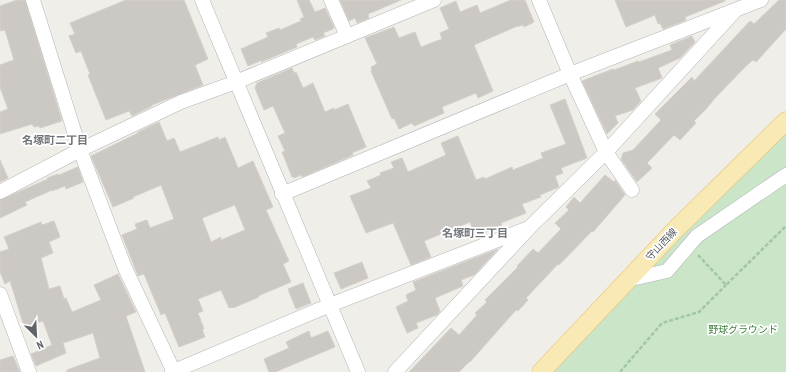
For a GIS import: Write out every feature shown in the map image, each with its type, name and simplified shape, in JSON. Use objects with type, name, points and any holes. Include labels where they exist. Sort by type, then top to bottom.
[{"type":"main road","name":"守山西線","points":[[541,372],[674,230],[786,122]]},
{"type":"street","points":[[33,0],[80,150],[125,268],[173,372],[330,305],[530,227]]},
{"type":"street","points":[[202,0],[282,194],[358,372]]},
{"type":"street","points":[[331,0],[346,36]]},
{"type":"street","points":[[0,192],[80,150],[181,102],[236,82],[434,0]]},
{"type":"street","points":[[539,0],[570,74],[606,152],[632,190]]},
{"type":"street","points":[[282,194],[570,74],[760,0]]},
{"type":"street","points":[[395,372],[530,227],[606,152],[737,9]]},
{"type":"street","points":[[627,280],[667,271],[697,236],[786,176]]},
{"type":"street","points":[[0,294],[29,372]]},
{"type":"path","points":[[620,372],[662,323],[699,312],[786,226]]},
{"type":"path","points":[[689,246],[726,285]]},
{"type":"green space","name":"野球グラウンド","points":[[786,121],[786,372],[542,372]]},
{"type":"building","points":[[17,0],[25,0],[62,121],[40,128],[39,126],[34,127],[32,124],[0,134],[0,112],[8,109],[0,87],[0,65],[14,60],[5,30],[0,31],[0,6]]},
{"type":"building","points":[[126,0],[184,0],[208,59],[195,65],[203,85],[152,105],[132,116],[129,111],[106,120],[88,75],[90,74],[81,51],[76,53],[69,36],[75,34],[70,23]]},
{"type":"building","points":[[297,0],[309,0],[315,12],[325,8],[334,27],[333,29],[323,33],[325,36],[315,40],[313,37],[296,44],[297,47],[248,66],[241,49],[268,37],[266,33],[279,28],[280,30],[301,21],[300,19],[304,17]]},
{"type":"building","points":[[340,0],[401,0],[368,14],[369,18],[357,23],[355,18],[349,21]]},
{"type":"building","points":[[511,0],[525,0],[534,22],[524,27],[523,25],[515,27],[474,45],[493,91],[478,98],[476,93],[442,107],[444,113],[414,126],[412,123],[399,129],[394,118],[392,119],[371,71],[371,67],[377,64],[365,38],[394,27],[399,38],[415,32],[421,47],[442,39],[440,33],[449,29],[440,8],[456,1],[460,12],[477,5],[480,13]]},
{"type":"building","points":[[615,0],[725,1],[685,17],[686,20],[663,29],[660,23],[658,24],[655,15],[626,27]]},
{"type":"building","points":[[779,0],[786,0],[786,29],[756,62],[753,60],[746,66],[716,97],[694,121],[696,123],[680,140],[674,135],[647,163],[652,168],[637,182],[621,159],[623,153],[633,150],[661,120],[655,114],[692,77],[694,81],[750,21],[754,24]]},
{"type":"building","points":[[692,36],[695,42],[680,58],[658,68],[662,78],[635,88],[641,101],[633,110],[615,116],[618,123],[607,134],[582,81],[613,69],[614,70],[638,61],[639,62],[672,50],[670,45]]},
{"type":"building","points":[[292,68],[294,73],[296,72],[303,88],[313,83],[325,112],[348,104],[366,147],[352,153],[353,155],[302,177],[301,175],[294,178],[292,177],[282,152],[285,151],[278,136],[285,133],[273,106],[264,110],[255,88],[257,83]]},
{"type":"building","points":[[565,99],[587,158],[561,168],[563,173],[555,176],[559,187],[540,195],[541,197],[522,204],[526,213],[501,223],[502,225],[484,233],[486,235],[477,239],[470,222],[424,241],[431,257],[411,265],[393,223],[366,233],[350,196],[371,188],[367,181],[381,175],[380,173],[394,168],[391,162],[402,158],[408,172],[446,155],[441,143],[458,136],[476,180],[484,177],[485,179],[512,167],[513,170],[543,158],[541,153],[566,144],[550,105]]},
{"type":"building","points":[[159,122],[167,141],[174,138],[180,152],[218,137],[219,140],[225,137],[238,168],[253,161],[273,207],[266,210],[289,261],[283,264],[291,282],[233,308],[229,308],[221,290],[198,299],[203,311],[198,313],[204,329],[202,329],[205,337],[179,347],[165,313],[161,315],[144,274],[138,276],[122,235],[137,229],[135,224],[147,220],[150,228],[174,219],[161,185],[113,207],[91,156]],"holes":[[[235,205],[245,230],[221,240],[221,237],[211,242],[202,218]]]},
{"type":"building","points":[[0,160],[8,178],[0,182]]},
{"type":"building","points":[[78,167],[83,182],[66,189],[65,186],[52,190],[25,202],[27,205],[0,218],[0,200],[48,179],[47,178]]},
{"type":"building","points":[[605,175],[614,182],[615,180],[625,195],[593,232],[592,231],[559,265],[558,264],[526,298],[528,300],[518,311],[516,310],[470,362],[459,372],[409,372],[451,328],[459,335],[477,315],[475,313],[487,302],[485,300],[518,267],[517,266],[533,249],[538,253],[561,229],[555,223],[569,210],[566,207],[574,197],[580,203]]},
{"type":"building","points":[[54,221],[60,237],[49,242],[53,253],[41,258],[49,289],[60,286],[64,299],[66,298],[72,312],[101,300],[94,285],[118,274],[136,312],[126,316],[145,372],[67,372],[67,370],[100,358],[93,333],[63,343],[66,353],[36,366],[31,354],[52,345],[43,321],[24,326],[10,281],[5,284],[0,272],[0,252],[9,249],[4,237],[41,222],[42,225]]},
{"type":"building","points":[[498,249],[474,275],[461,280],[463,286],[435,298],[440,311],[437,315],[416,323],[418,328],[407,333],[396,307],[408,301],[406,295],[416,290],[413,282]]},
{"type":"building","points":[[362,262],[368,278],[341,289],[334,273]]},
{"type":"building","points":[[303,283],[311,303],[296,309],[288,289]]},
{"type":"building","points":[[309,331],[311,338],[328,331],[335,347],[275,372],[269,372],[264,359],[289,348],[286,342]]},
{"type":"building","points":[[13,356],[20,372],[0,372],[0,360]]},
{"type":"district","name":"名塚町二丁目","points":[[55,140]]},
{"type":"district","name":"名塚町三丁目","points":[[475,233]]}]
